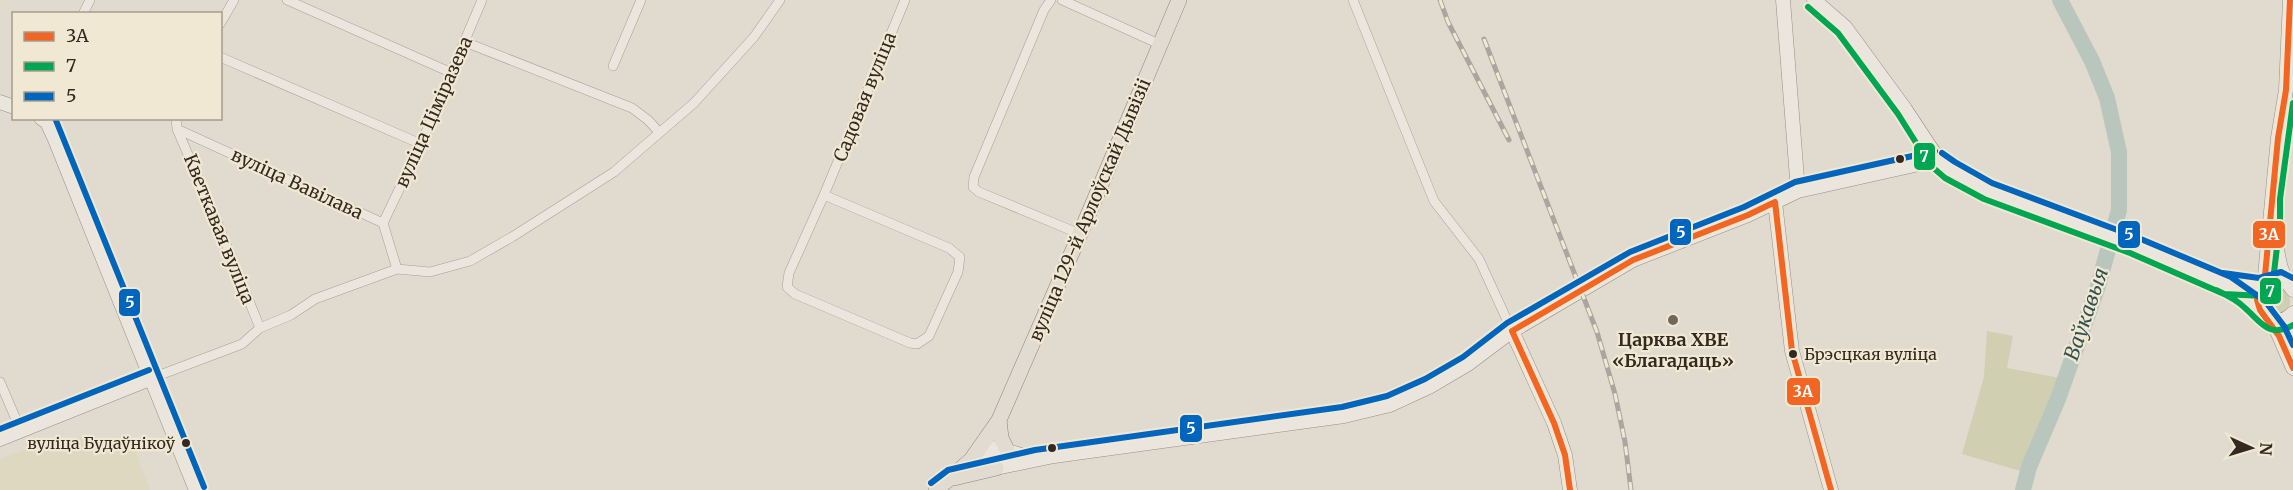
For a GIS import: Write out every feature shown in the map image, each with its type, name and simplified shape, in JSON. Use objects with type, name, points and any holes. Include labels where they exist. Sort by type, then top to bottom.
[{"type":"main road","name":"вуліца 129-й Арлоўскай Дывізіі","points":[[936,490],[982,447],[999,420],[1179,0]]},
{"type":"main road","points":[[1783,0],[1798,191]]},
{"type":"main road","points":[[1814,0],[1845,27],[1905,109],[1937,160],[1950,170],[1988,191],[2101,233],[2227,285],[2262,313],[2277,331],[2293,368]]},
{"type":"main road","points":[[2290,0],[2286,90],[2271,198],[2264,287],[2257,300],[2262,313],[2278,321],[2292,315],[2293,342]]},
{"type":"main road","points":[[44,120],[54,137],[196,490]]},
{"type":"main road","points":[[951,478],[1035,459],[1375,410],[1429,387],[1468,364],[1512,331],[1633,260],[1748,215],[1798,191],[1937,160]]},
{"type":"main road","points":[[1775,202],[1792,351],[1831,490]]},
{"type":"main road","points":[[2271,220],[2281,272],[2290,287]]},
{"type":"main road","points":[[2227,285],[2264,287],[2271,282],[2290,287]]},
{"type":"main road","points":[[1512,331],[1554,423],[1565,455],[1570,490]]},
{"type":"main road","points":[[0,439],[152,378]]},
{"type":"main road","points":[[999,420],[1000,438],[1007,450]]},
{"type":"main road","points":[[982,447],[1007,450],[1015,455],[1035,459]]},
{"type":"main road","points":[[982,447],[988,461],[996,468]]},
{"type":"street","points":[[222,21],[234,0]]},
{"type":"street","points":[[287,0],[452,73]]},
{"type":"street","name":"вуліца Ціміразева","points":[[383,223],[422,144],[482,0]]},
{"type":"street","points":[[613,66],[641,0]]},
{"type":"street","points":[[152,378],[242,344],[260,328],[291,315],[315,299],[397,269],[430,272],[470,261],[512,237],[614,172],[694,103],[754,37],[780,0]]},
{"type":"street","name":"Садовая вуліца","points":[[824,195],[949,248],[960,256],[958,272],[929,336],[917,344],[910,343],[795,294],[787,287],[789,273],[905,0]]},
{"type":"street","points":[[1051,0],[1044,10],[974,177],[973,187],[979,192],[1080,234]]},
{"type":"street","points":[[1062,0],[1160,44]]},
{"type":"street","points":[[1353,0],[1434,201],[1479,259],[1512,331]]},
{"type":"street","points":[[465,42],[632,108],[659,132]]},
{"type":"street","points":[[222,58],[422,144]]},
{"type":"street","points":[[176,120],[177,129]]},
{"type":"street","name":"вуліца Вавілава","points":[[177,129],[383,223],[397,269]]},
{"type":"street","name":"Кветкавая вуліца","points":[[177,129],[219,224],[260,328]]},
{"type":"street","points":[[0,382],[21,431]]},
{"type":"shaded area","points":[[92,435],[135,450],[150,490],[0,490],[0,459],[37,445]]},
{"type":"green space","points":[[2277,288],[2286,292],[2290,301],[2286,310],[2277,314],[2268,310],[2264,301],[2268,292]]},
{"type":"green space","points":[[1987,331],[2013,336],[2007,368],[2060,378],[2024,472],[1962,454],[1984,377]]},
{"type":"waterway","name":"Ваўкавыя","points":[[2023,490],[2029,467],[2058,399],[2098,286],[2119,210],[2119,152],[2107,98],[2092,61],[2060,0]]},
{"type":"railway","points":[[1440,0],[1448,22],[1509,140]]},
{"type":"railway","points":[[1484,39],[1597,332],[1615,394],[1625,442],[1631,490]]},
{"type":"transit line","name":"3А","points":[[2290,0],[2286,90],[2278,138],[2264,286],[2257,300],[2260,310],[2279,336],[2293,368]]},
{"type":"transit line","name":"7","points":[[1808,7],[1838,33],[1898,114],[1930,165],[1945,178],[1984,199],[2130,253],[2224,294],[2263,296],[2272,290],[2280,221],[2280,199],[2293,103]]},
{"type":"transit line","name":"5","points":[[56,120],[204,487]]},
{"type":"transit line","name":"5","points":[[931,483],[948,470],[1035,450],[1342,407],[1387,396],[1425,379],[1463,357],[1507,323],[1630,252],[1744,207],[1795,182],[1935,151]]},
{"type":"transit line","name":"5","points":[[1942,153],[1992,183],[2136,237],[2231,277],[2265,301],[2284,326],[2293,345]]},
{"type":"transit line","name":"3А","points":[[1775,202],[1792,351],[1831,490]]},
{"type":"transit line","name":"3А","points":[[1512,331],[1633,260],[1748,215],[1775,202]]},
{"type":"transit line","name":"5","points":[[2223,273],[2259,278],[2281,272],[2293,278]]},
{"type":"transit line","name":"7","points":[[2216,290],[2239,303],[2266,327],[2278,330],[2293,325]]},
{"type":"transit line","name":"3А","points":[[1512,331],[1554,423],[1565,455],[1570,490]]},
{"type":"transit line","name":"5","points":[[0,429],[149,370]]},
{"type":"place","name":"Царква ХВЕ «Благадаць»","points":[[1673,320]]},
{"type":"place","name":"Брэсцкая вуліца","points":[[1793,354]]},
{"type":"place","name":"вуліца Будаўнікоў","points":[[186,443]]}]
